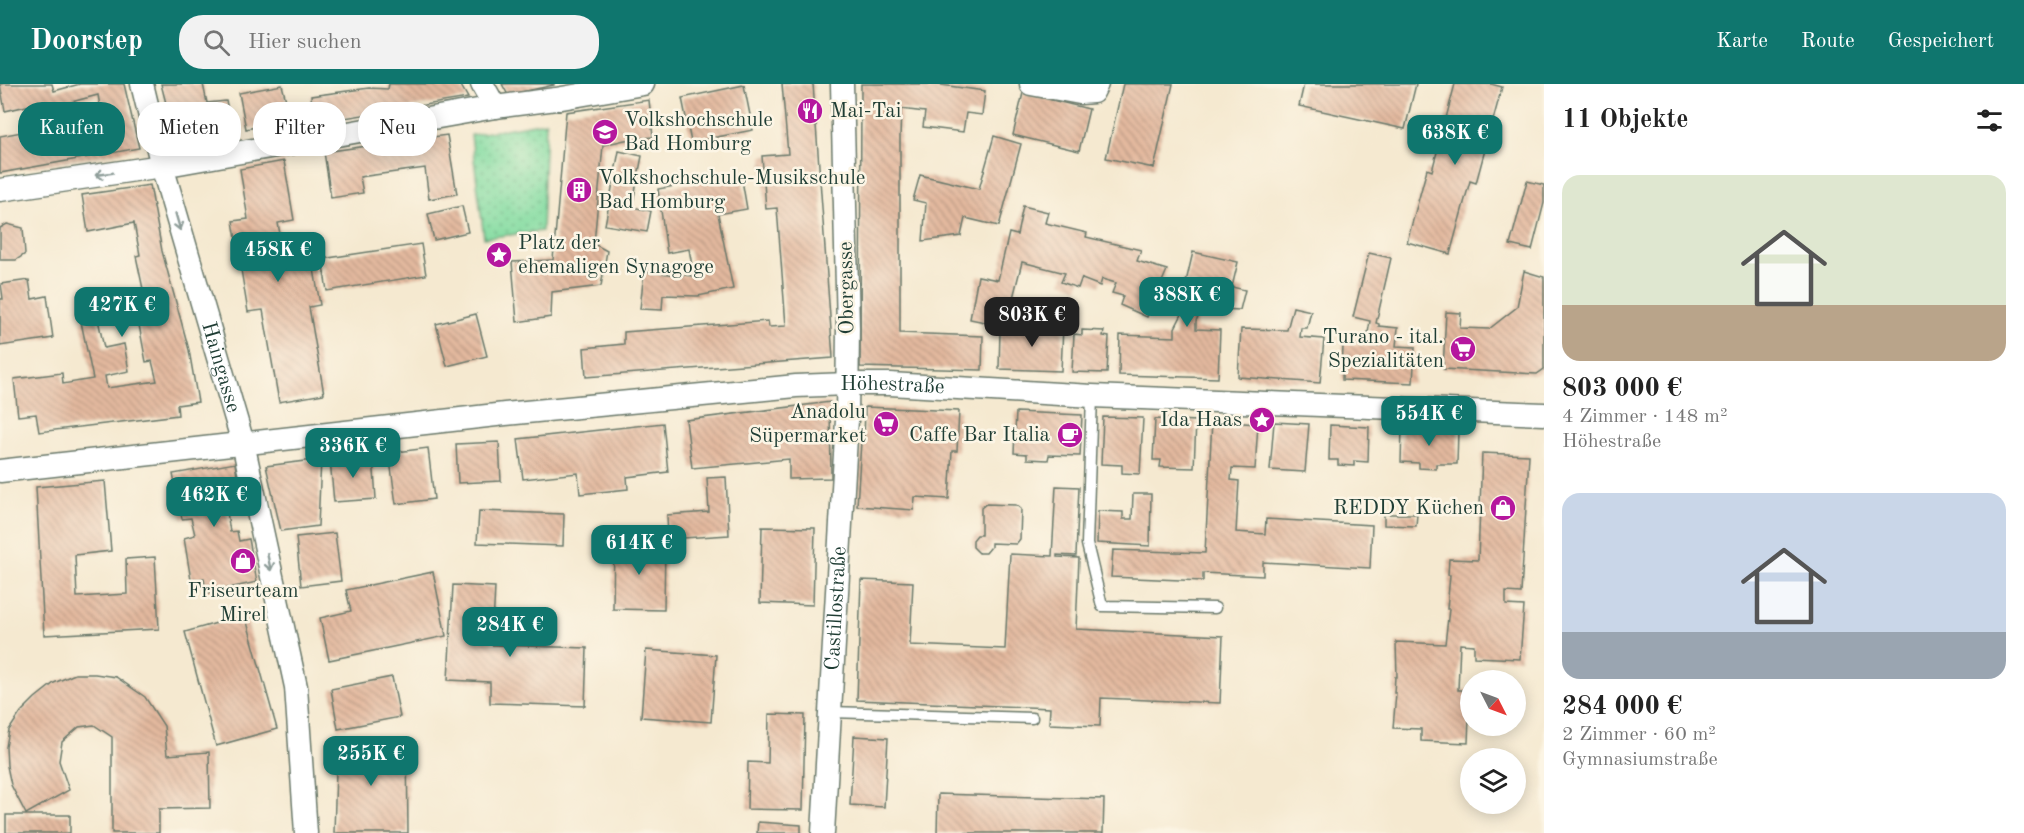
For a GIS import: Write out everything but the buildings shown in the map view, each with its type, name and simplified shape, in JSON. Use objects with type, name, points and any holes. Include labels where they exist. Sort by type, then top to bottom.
[{"type":"street","name":"Haingasse","points":[[142,84],[162,166],[243,443],[296,687],[306,833]]},
{"type":"street","points":[[482,84],[495,107]]},
{"type":"street","points":[[0,190],[162,166],[495,107],[643,84]]},
{"type":"street","name":"Obergasse","points":[[842,84],[848,384]]},
{"type":"street","points":[[1031,84],[1080,93],[1093,92],[1097,84]]},
{"type":"street","name":"Höhestraße","points":[[0,471],[243,443],[784,387],[848,384],[890,384],[1092,396],[1544,414]]},
{"type":"street","name":"Castillostraße","points":[[823,833],[848,420],[848,384]]},
{"type":"lane","points":[[1092,396],[1088,544],[1102,606],[1215,608]]},
{"type":"lane","points":[[830,712],[1032,718]]},
{"type":"green space","points":[[546,122],[542,231],[484,238],[471,135]]},
{"type":"place","name":"Mai-Tai","points":[[810,111]]},
{"type":"place","name":"Volkshochschule Bad Homburg","points":[[605,132]]},
{"type":"place","name":"Volkshochschule-Musikschule Bad Homburg","points":[[579,190]]},
{"type":"place","name":"Platz der ehemaligen Synagoge","points":[[499,255]]},
{"type":"place","name":"Turano - ital. Spezialitäten","points":[[1463,349]]},
{"type":"place","name":"Ida Haas","points":[[1262,420]]},
{"type":"place","name":"Anadolu Süpermarket","points":[[886,424]]},
{"type":"place","name":"Caffe Bar Italia","points":[[1070,435]]},
{"type":"place","name":"REDDY Küchen","points":[[1503,508]]},
{"type":"place","name":"Friseurteam Mirel","points":[[243,561]]}]
